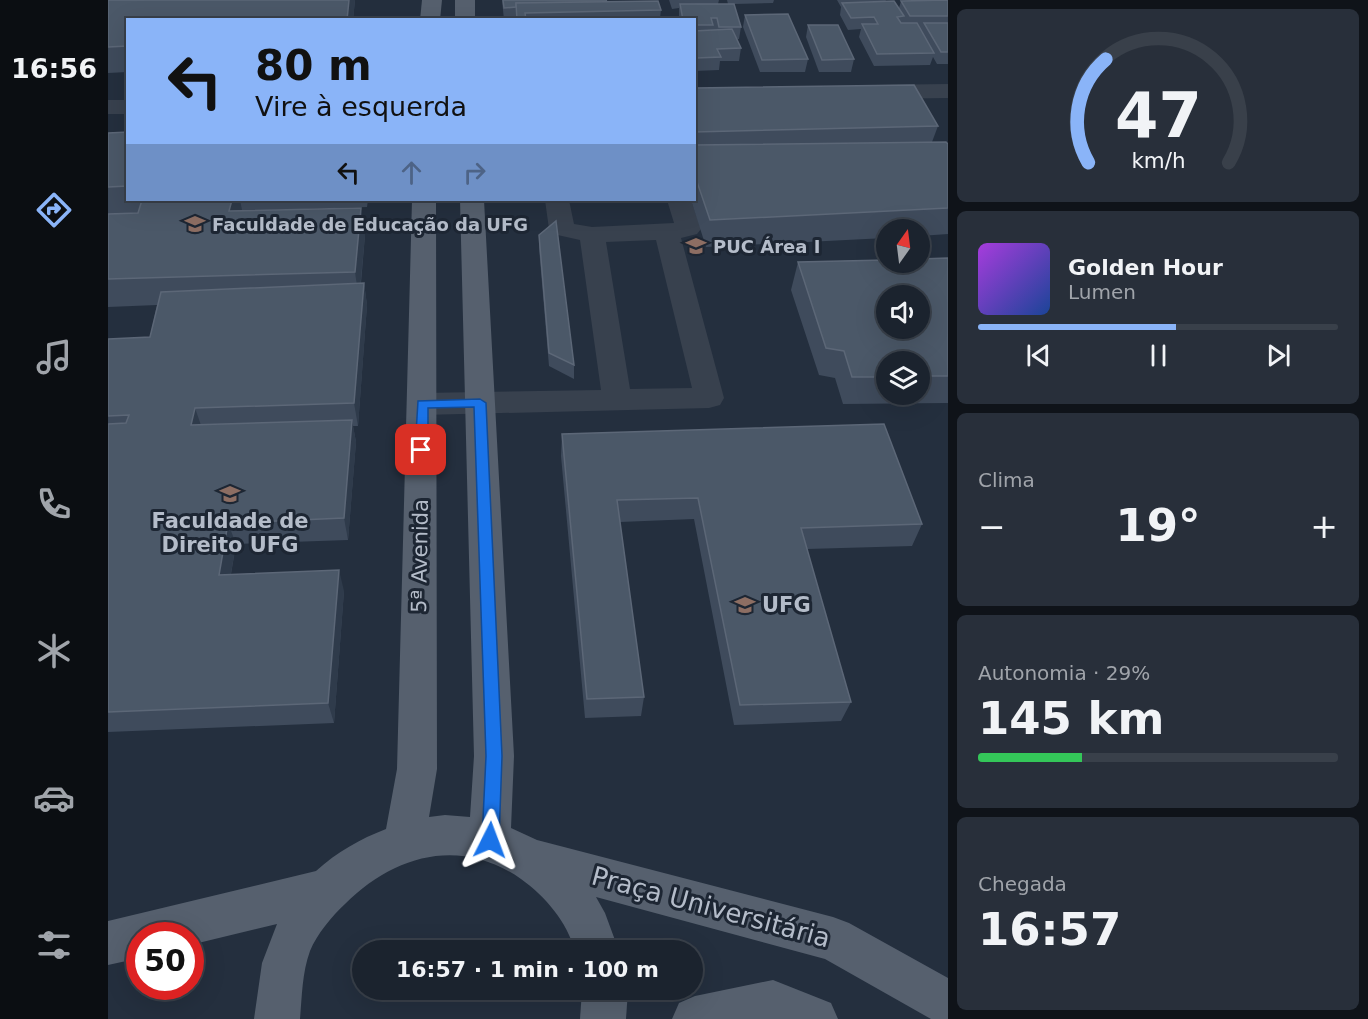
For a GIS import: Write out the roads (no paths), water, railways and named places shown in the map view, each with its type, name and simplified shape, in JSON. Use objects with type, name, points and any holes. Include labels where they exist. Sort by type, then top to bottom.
[{"type":"main road","points":[[430,18],[432,0]]},
{"type":"main road","points":[[465,0],[465,18]]},
{"type":"main road","name":"5ª Avenida","points":[[405,840],[417,769],[424,201]]},
{"type":"main road","points":[[472,201],[494,756],[490,840]]},
{"type":"main road","points":[[277,1019],[279,980],[297,931],[325,891],[349,869],[376,852],[405,840],[448,834],[490,840],[532,859],[568,891],[593,933],[595,940]]},
{"type":"main road","name":"Praça Universitária","points":[[532,859],[833,939],[948,1003]]},
{"type":"main road","points":[[108,943],[325,891]]},
{"type":"main road","points":[[603,1019],[604,1000]]},
{"type":"main road","points":[[695,1019],[773,1003],[815,1019]]},
{"type":"street","points":[[856,92],[948,91]]},
{"type":"street","points":[[108,107],[126,107]]},
{"type":"street","points":[[557,201],[562,229],[592,235],[688,229],[679,201]]},
{"type":"street","points":[[422,404],[709,398],[667,232]]},
{"type":"street","points":[[592,235],[617,400]]},
{"type":"place","name":"Faculdade de Educação da UFG","points":[[195,224]]},
{"type":"place","name":"PUC Área I","points":[[696,246]]},
{"type":"place","name":"Faculdade de Direito UFG","points":[[230,494]]},
{"type":"place","name":"UFG","points":[[745,605]]}]
